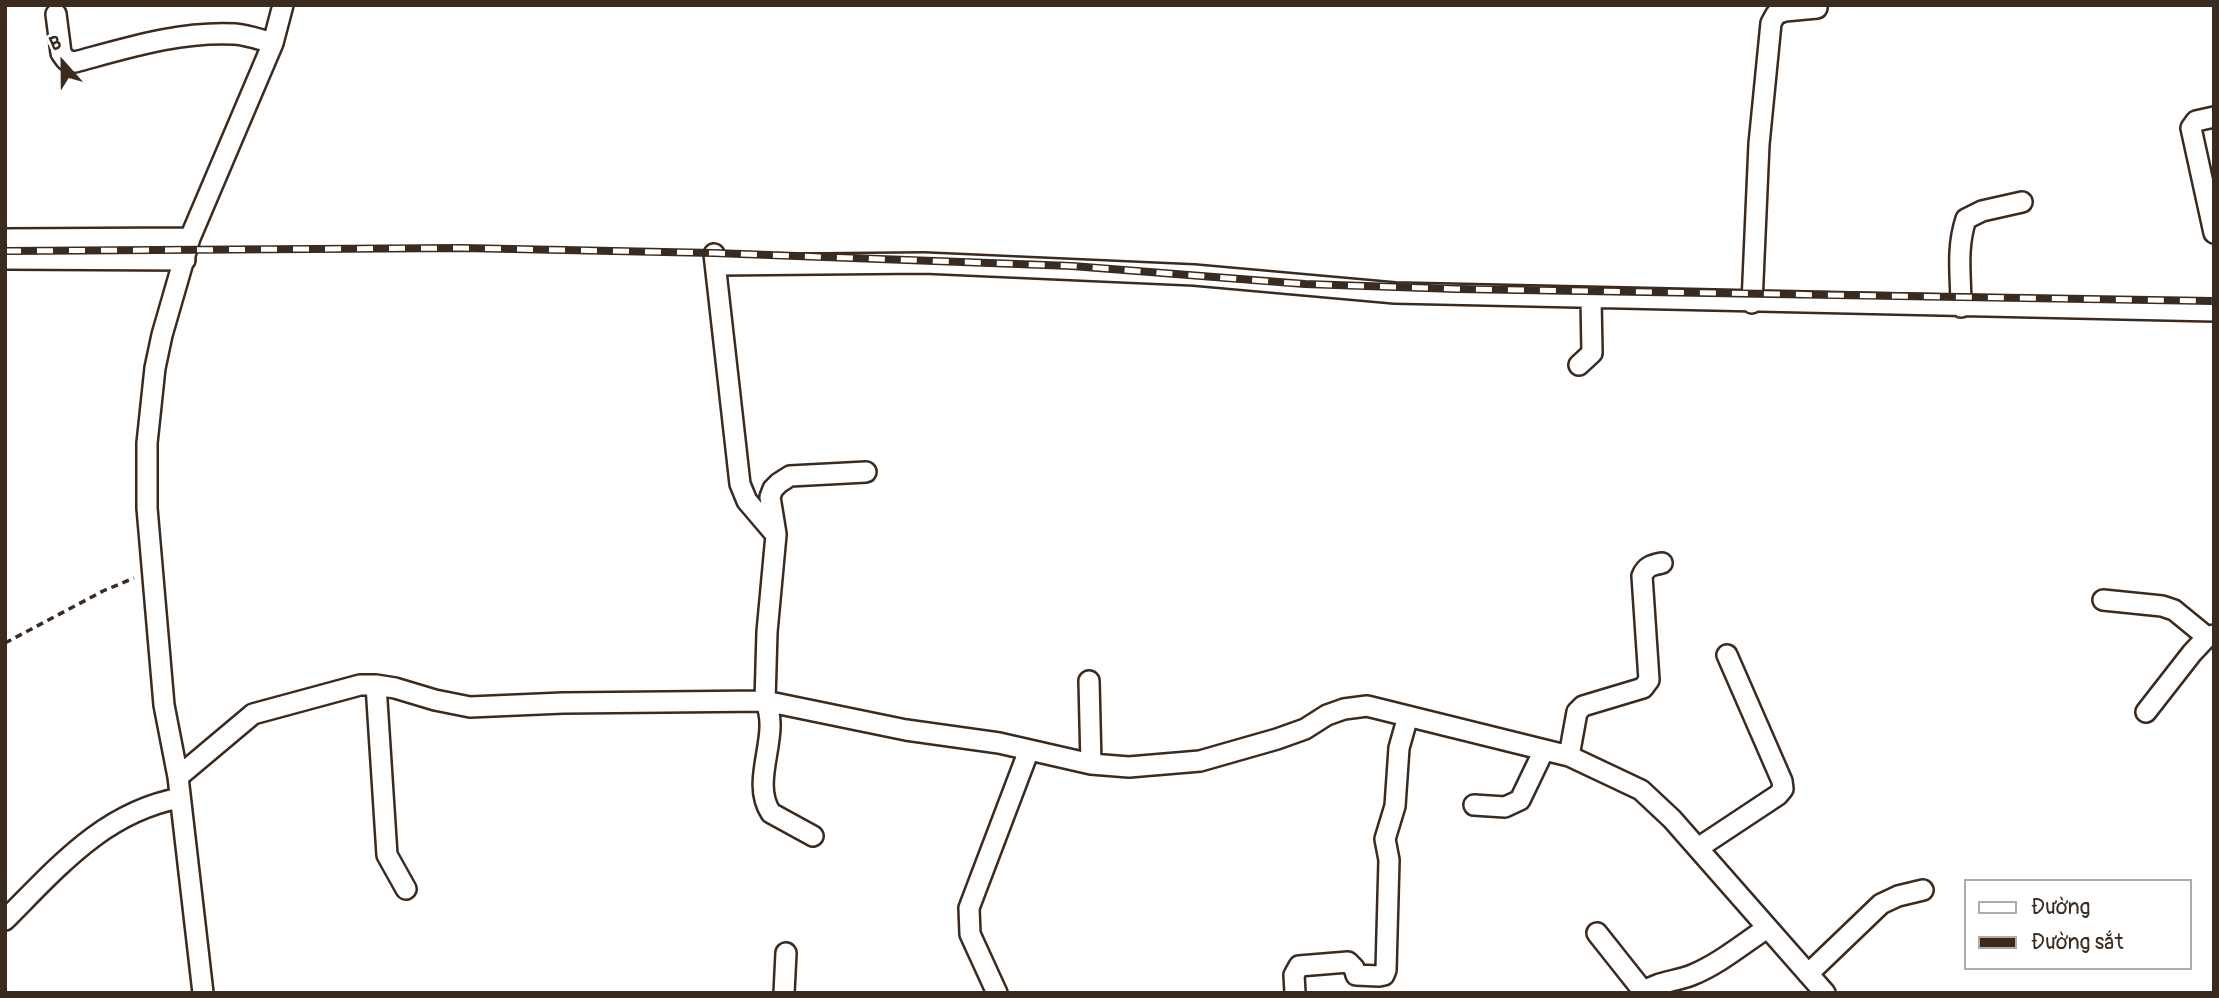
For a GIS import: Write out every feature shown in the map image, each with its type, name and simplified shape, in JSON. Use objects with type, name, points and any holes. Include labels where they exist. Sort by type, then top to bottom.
[{"type":"street","points":[[203,993],[178,777],[164,705],[146,479],[150,418],[155,368],[162,335],[190,238],[273,43],[283,5]]},
{"type":"street","points":[[1752,303],[1759,144],[1771,23],[1776,14],[1785,11],[1817,8]]},
{"type":"street","points":[[56,14],[61,53],[66,60],[75,62],[145,43],[204,34],[239,34],[273,43]]},
{"type":"street","points":[[2214,117],[2196,121],[2191,128],[2214,233]]},
{"type":"street","points":[[1961,307],[1958,262],[1961,234],[1966,219],[1982,211],[2022,202]]},
{"type":"street","points":[[5,239],[190,238]]},
{"type":"street","points":[[5,259],[185,260]]},
{"type":"street","points":[[776,535],[747,501],[740,484],[716,259],[925,263],[1194,275],[1395,293],[1752,303],[2214,311]]},
{"type":"street","points":[[1578,365],[1592,353],[1591,298]]},
{"type":"street","points":[[813,836],[771,813],[764,793],[769,733],[769,708],[765,701],[767,632],[776,535],[770,497],[773,489],[790,476],[866,472]]},
{"type":"street","points":[[1569,756],[1577,712],[1583,706],[1643,688],[1649,680],[1642,576],[1644,570],[1651,565],[1662,563]]},
{"type":"street","points":[[2103,600],[2162,606],[2174,610],[2211,636],[2192,653],[2146,712]]},
{"type":"street","points":[[1698,848],[1783,789],[1782,780],[1727,654]]},
{"type":"street","points":[[1088,681],[1091,764]]},
{"type":"street","points":[[178,777],[253,714],[360,685],[395,688],[435,701],[470,706],[765,701],[906,730],[999,743],[1091,764],[1129,767],[1200,761],[1305,729],[1327,715],[1344,709],[1367,706],[1569,756],[1641,790],[1672,819],[1825,993]]},
{"type":"street","points":[[376,685],[387,855],[406,889]]},
{"type":"street","points":[[1296,993],[1294,975],[1299,966],[1348,962],[1356,975],[1379,976],[1384,975],[1387,970],[1389,860],[1385,839],[1395,806],[1399,748],[1408,716]]},
{"type":"street","points":[[997,993],[970,934],[969,908],[1029,750]]},
{"type":"street","points":[[1474,805],[1505,807],[1521,800],[1544,750]]},
{"type":"street","points":[[5,920],[75,850],[99,832],[133,812],[180,797]]},
{"type":"street","points":[[1808,974],[1881,904],[1898,896],[1923,890]]},
{"type":"street","points":[[1597,933],[1642,992],[1660,983],[1699,972],[1767,929]]},
{"type":"street","points":[[784,993],[786,953]]},
{"type":"path","points":[[5,643],[103,591],[152,570]]},
{"type":"railway","points":[[5,251],[462,248],[714,253],[1072,266],[1305,284],[1457,289],[2214,301]]}]
